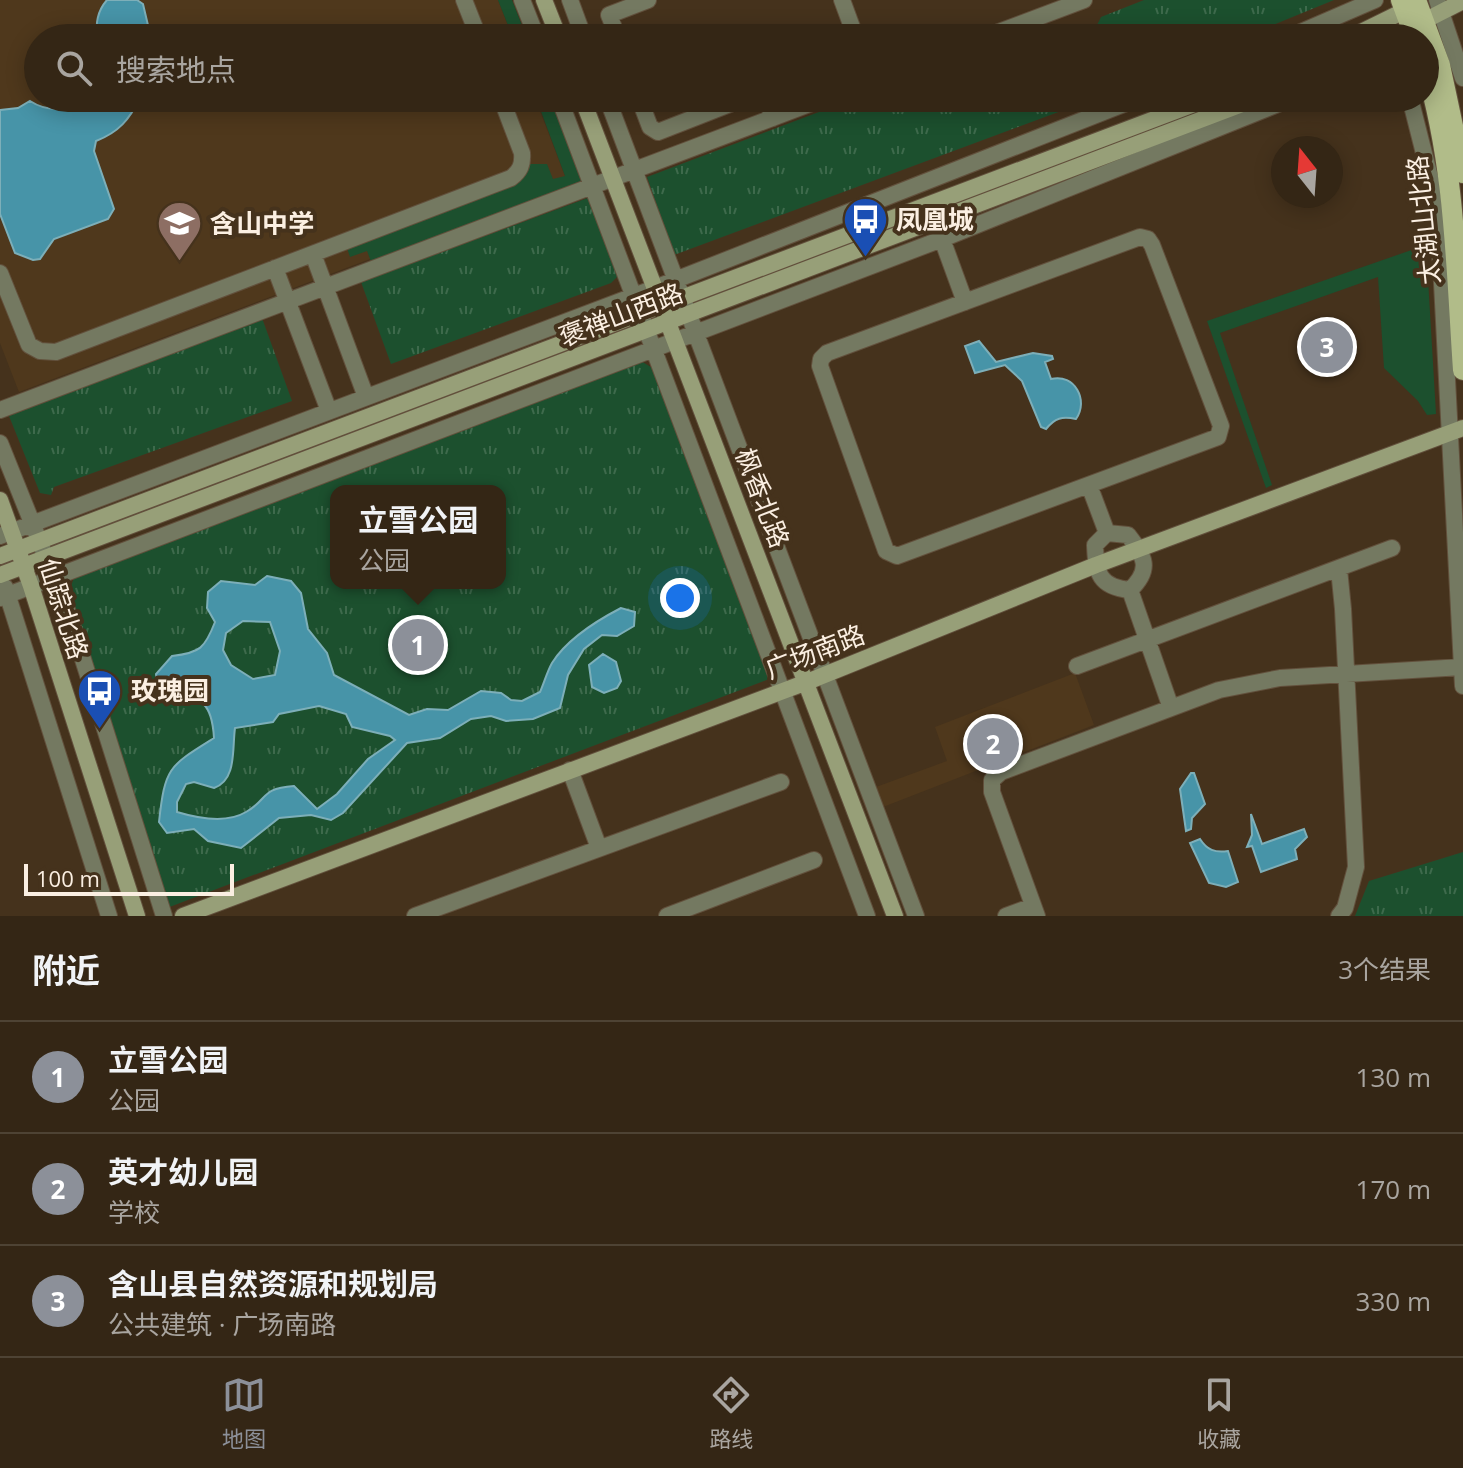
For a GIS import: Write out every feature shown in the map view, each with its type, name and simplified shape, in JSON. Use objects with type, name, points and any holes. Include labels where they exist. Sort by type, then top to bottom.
[{"type":"main road","points":[[544,0],[553,24]]},
{"type":"main road","points":[[1379,24],[1423,17],[1463,1]]},
{"type":"main road","name":"太湖山北路","points":[[1439,70],[1453,116],[1463,173]]},
{"type":"main road","name":"枫香北路","points":[[587,112],[895,916]]},
{"type":"main road","name":"褒禅山西路","points":[[0,556],[1173,112]]},
{"type":"main road","name":"褒禅山西路","points":[[0,573],[1221,112]]},
{"type":"main road","name":"太湖山北路","points":[[1436,112],[1452,194],[1463,370]]},
{"type":"main road","name":"广场南路","points":[[183,916],[807,682],[1096,565],[1456,430]]},
{"type":"main road","name":"仙踪北路","points":[[0,500],[6,534],[18,549],[31,586],[137,916]]},
{"type":"street","points":[[464,0],[473,24]]},
{"type":"street","points":[[522,0],[531,24]]},
{"type":"street","points":[[570,0],[579,24]]},
{"type":"street","points":[[613,24],[609,15],[648,0]]},
{"type":"street","points":[[842,0],[851,24]]},
{"type":"street","points":[[1020,24],[1084,0]]},
{"type":"street","points":[[1320,24],[1377,0],[1386,24]]},
{"type":"street","points":[[1423,17],[1463,19]]},
{"type":"street","points":[[1439,41],[1463,78]]},
{"type":"street","points":[[0,273],[29,345],[40,351],[56,352],[511,178],[519,172],[523,163],[506,112]]},
{"type":"street","points":[[564,112],[867,916]]},
{"type":"street","points":[[612,112],[916,916]]},
{"type":"street","points":[[644,112],[650,127],[658,132],[709,112]]},
{"type":"street","points":[[771,112],[773,118]]},
{"type":"street","points":[[0,410],[789,112]]},
{"type":"street","points":[[6,534],[655,288],[1103,112]]},
{"type":"street","points":[[4,596],[942,239],[1258,112]]},
{"type":"street","points":[[1414,112],[1431,181],[1456,430],[1463,686]]},
{"type":"street","points":[[1140,237],[1148,239],[1221,432],[1218,437],[897,556],[886,551],[820,366],[821,359],[827,353],[965,302],[1140,237]]},
{"type":"street","points":[[942,239],[965,302]]},
{"type":"street","points":[[313,254],[366,397]]},
{"type":"street","points":[[275,268],[329,411]]},
{"type":"street","points":[[0,443],[69,615],[164,916]]},
{"type":"street","points":[[1089,485],[1107,533]]},
{"type":"street","points":[[1107,533],[1128,535],[1139,549],[1145,566],[1142,579],[1130,590],[1113,589],[1102,579],[1096,565],[1095,545],[1107,533]]},
{"type":"street","points":[[1077,666],[1392,548]]},
{"type":"street","points":[[1339,569],[1356,867],[1345,908],[1339,916]]},
{"type":"street","points":[[0,573],[4,596],[109,916]]},
{"type":"street","points":[[1130,590],[1171,708]]},
{"type":"street","points":[[1006,916],[1035,911],[992,792],[992,780],[1001,772],[1219,690],[1280,678],[1462,667]]},
{"type":"street","points":[[570,770],[599,848]]},
{"type":"street","points":[[415,916],[781,782]]},
{"type":"street","points":[[667,916],[814,860]]},
{"type":"shaded area","name":"含山中学","points":[[0,0],[498,0],[507,24],[24,24],[24,112],[540,112],[568,184],[19,392],[0,343]]},
{"type":"shaded area","points":[[1075,673],[1094,725],[883,807],[876,787],[947,761],[935,727]]},
{"type":"green space","points":[[498,0],[512,0],[521,24],[507,24]]},
{"type":"green space","points":[[1144,0],[1334,0],[1275,24],[1098,24],[1101,17]]},
{"type":"green space","points":[[541,112],[555,112],[581,181],[372,264],[367,251],[350,257],[347,248],[529,164],[547,164],[553,179],[565,176]]},
{"type":"green space","points":[[819,112],[1059,112],[674,255],[647,177]]},
{"type":"green space","points":[[593,196],[621,273],[611,283],[391,364],[361,282]]},
{"type":"green space","points":[[1426,245],[1436,414],[1427,415],[1418,401],[1384,368],[1378,277],[1220,333],[1272,485],[1266,488],[1207,321]]},
{"type":"green space","points":[[262,318],[292,401],[54,487],[51,495],[40,493],[9,416]]},
{"type":"green space","points":[[641,361],[659,372],[777,676],[159,911],[60,614],[76,573]]},
{"type":"green space","points":[[1463,852],[1463,916],[1355,916],[1369,881]]},
{"type":"water","points":[[107,0],[137,0],[143,4],[148,24],[97,24],[101,8]]},
{"type":"water","points":[[24,104],[24,112],[133,112],[111,134],[96,141],[94,151],[114,209],[108,219],[54,239],[40,259],[33,260],[15,253],[0,214],[0,110]]},
{"type":"water","points":[[979,341],[996,362],[1033,353],[1052,356],[1053,359],[1045,362],[1051,379],[1067,380],[1080,397],[1080,412],[1076,419],[1059,419],[1046,429],[1041,427],[1022,381],[1005,365],[975,373],[965,346]]},
{"type":"water","points":[[267,576],[291,581],[301,593],[308,629],[327,653],[334,675],[409,715],[427,709],[448,710],[481,691],[501,693],[511,700],[522,701],[540,692],[558,654],[592,625],[621,608],[635,612],[634,626],[617,636],[602,635],[584,649],[568,675],[560,708],[533,719],[506,721],[491,716],[471,719],[440,738],[407,743],[343,813],[331,820],[311,815],[279,818],[241,848],[208,841],[194,829],[167,833],[159,822],[167,779],[178,762],[214,738],[211,717],[203,704],[189,698],[167,697],[158,689],[156,674],[172,656],[195,651],[208,638],[215,622],[207,608],[208,592],[221,581],[255,585]],"holes":[[[243,621],[270,622],[280,651],[275,675],[253,679],[231,665],[223,650],[226,633]],[[319,706],[346,714],[352,727],[395,740],[368,759],[337,794],[317,809],[294,786],[275,789],[254,807],[230,818],[202,818],[177,812],[177,802],[186,784],[194,782],[214,788],[227,778],[232,763],[235,728],[273,722],[279,714]]]},
{"type":"water","points":[[603,654],[616,662],[621,681],[617,688],[604,693],[592,687],[589,665]]},
{"type":"water","points":[[1194,773],[1205,804],[1192,818],[1191,829],[1186,831],[1180,789]]},
{"type":"water","points":[[1251,814],[1262,844],[1304,829],[1307,837],[1295,849],[1297,859],[1261,872],[1252,846],[1247,847],[1252,835]]},
{"type":"water","points":[[1200,839],[1212,850],[1228,851],[1238,882],[1226,887],[1209,883],[1190,843]]},
{"type":"place","name":"凤凰城","points":[[865,259]]},
{"type":"place","name":"含山中学","points":[[179,263]]},
{"type":"place","name":"含山县自然资源和规划局","points":[[1327,347]]},
{"type":"place","name":"立雪公园","points":[[418,645]]},
{"type":"place","name":"玫瑰园","points":[[100,730]]},
{"type":"place","name":"英才幼儿园","points":[[993,744]]}]
